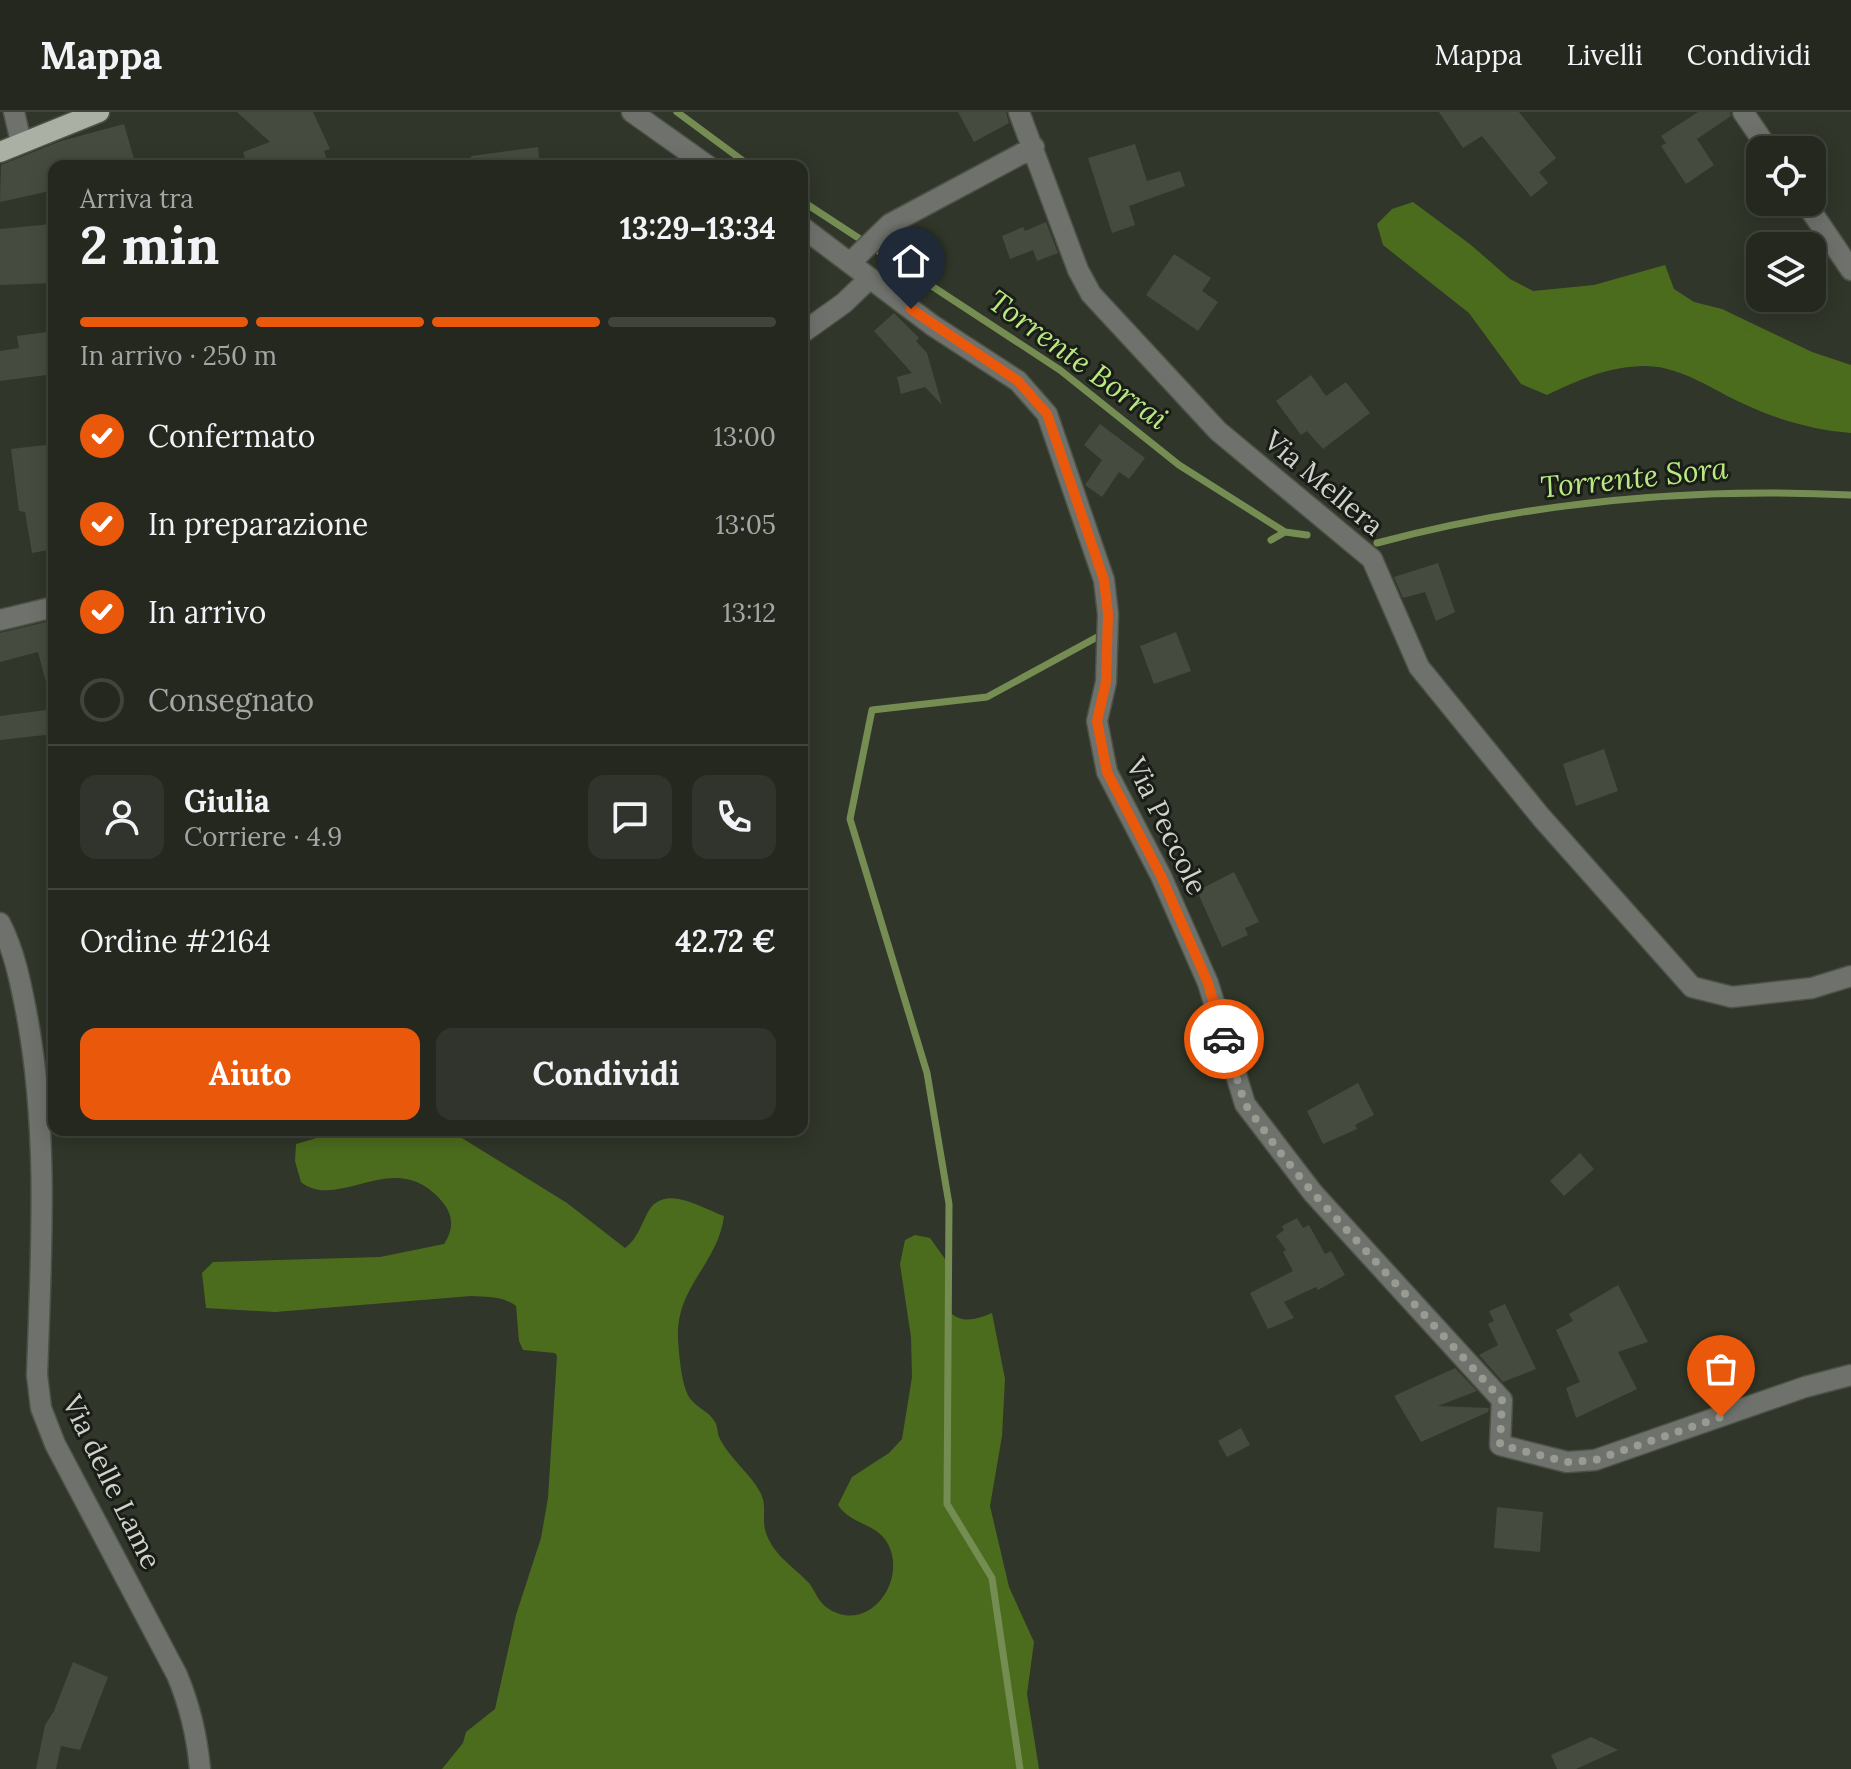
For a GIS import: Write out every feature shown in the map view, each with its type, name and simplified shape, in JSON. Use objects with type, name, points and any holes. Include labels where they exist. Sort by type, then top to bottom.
[{"type":"main road","points":[[0,152],[99,112]]},
{"type":"street","points":[[14,112],[21,142]]},
{"type":"street","points":[[632,112],[682,157]]},
{"type":"street","name":"Via Mellera","points":[[1019,112],[1078,270],[1091,294],[1218,431],[1372,559],[1419,667],[1541,817],[1665,960],[1692,987],[1732,997],[1812,988],[1851,976]]},
{"type":"street","points":[[1743,112],[1759,136]]},
{"type":"street","points":[[856,255],[890,224],[1034,147]]},
{"type":"street","points":[[1814,216],[1851,270]]},
{"type":"street","name":"Via Peccole","points":[[808,230],[856,255],[870,278],[932,325],[1018,381],[1047,414],[1104,580],[1108,614],[1106,682],[1097,721],[1107,772],[1161,876],[1208,983],[1245,1104],[1313,1193],[1502,1400],[1500,1445],[1567,1462],[1595,1460],[1805,1387],[1851,1375]]},
{"type":"street","points":[[808,329],[844,303],[870,278]]},
{"type":"street","points":[[0,620],[48,608]]},
{"type":"street","name":"Via delle Lame","points":[[0,923],[8,939],[21,985],[36,1062],[42,1139],[37,1375],[41,1408],[55,1444],[177,1675],[197,1738],[200,1769]]},
{"type":"green space","points":[[1413,202],[1510,279],[1533,291],[1594,285],[1665,265],[1674,289],[1694,302],[1722,309],[1812,352],[1851,365],[1851,433],[1810,427],[1770,415],[1685,375],[1660,367],[1634,366],[1608,371],[1547,395],[1521,384],[1469,313],[1383,245],[1377,224],[1392,209]]},
{"type":"green space","points":[[323,1136],[459,1136],[567,1203],[625,1248],[635,1238],[653,1206],[661,1200],[681,1200],[724,1216],[714,1248],[690,1289],[679,1320],[678,1345],[686,1391],[712,1418],[724,1446],[760,1492],[769,1541],[809,1583],[823,1605],[841,1614],[856,1615],[869,1610],[888,1589],[893,1574],[893,1559],[883,1537],[850,1517],[838,1505],[852,1477],[889,1453],[902,1439],[912,1377],[911,1337],[900,1264],[905,1240],[915,1235],[930,1238],[948,1263],[951,1313],[976,1319],[992,1313],[1005,1379],[1002,1436],[990,1506],[1009,1587],[1034,1642],[1027,1694],[1039,1769],[442,1769],[463,1743],[466,1732],[495,1709],[516,1615],[541,1538],[548,1498],[557,1356],[555,1353],[523,1350],[519,1341],[516,1306],[495,1298],[471,1296],[275,1312],[206,1308],[202,1273],[213,1262],[380,1257],[444,1244],[451,1229],[451,1219],[444,1204],[426,1187],[407,1179],[388,1178],[333,1190],[316,1189],[301,1182],[295,1161],[296,1144]]},
{"type":"building","points":[[237,112],[313,112],[330,149],[324,151],[327,160],[246,160],[243,152],[270,142]]},
{"type":"building","points":[[958,112],[1006,112],[1009,123],[974,142]]},
{"type":"building","points":[[1439,112],[1519,112],[1556,158],[1539,172],[1548,183],[1531,197],[1482,136],[1463,148]]},
{"type":"building","points":[[1698,112],[1730,112],[1731,116],[1697,139],[1714,165],[1686,184],[1661,146],[1666,143],[1661,136]]},
{"type":"building","points":[[124,124],[134,160],[48,160],[48,191],[0,202],[1,165],[61,141]]},
{"type":"building","points":[[1135,144],[1147,181],[1180,171],[1185,186],[1129,206],[1135,225],[1112,233],[1088,158]]},
{"type":"building","points":[[538,147],[539,160],[471,160],[471,156]]},
{"type":"building","points":[[1046,222],[1058,253],[1037,261],[1033,250],[1010,259],[1002,236]]},
{"type":"building","points":[[48,224],[48,283],[0,285],[0,229]]},
{"type":"building","points":[[1174,254],[1211,278],[1202,291],[1218,302],[1198,331],[1146,295]]},
{"type":"building","points":[[894,313],[919,338],[916,341],[927,353],[942,405],[925,387],[901,394],[897,377],[912,373],[874,331]]},
{"type":"building","points":[[48,332],[48,375],[0,381],[0,351],[19,348],[17,336]]},
{"type":"building","points":[[1311,375],[1326,396],[1346,382],[1370,413],[1323,449],[1307,431],[1301,435],[1276,401]]},
{"type":"building","points":[[1100,424],[1145,458],[1129,479],[1119,472],[1102,497],[1085,485],[1102,460],[1084,445]]},
{"type":"building","points":[[48,445],[48,550],[32,553],[25,512],[19,511],[11,449]]},
{"type":"building","points":[[1438,563],[1455,612],[1436,621],[1425,592],[1403,598],[1394,577]]},
{"type":"building","points":[[48,621],[48,690],[38,652],[0,662],[0,633]]},
{"type":"building","points":[[1176,632],[1191,671],[1154,684],[1140,646]]},
{"type":"building","points":[[48,710],[48,735],[0,740],[0,716]]},
{"type":"building","points":[[1604,749],[1618,791],[1576,806],[1563,764]]},
{"type":"building","points":[[1234,872],[1259,922],[1245,928],[1248,935],[1222,947],[1197,891]]},
{"type":"building","points":[[1358,1083],[1374,1115],[1355,1125],[1357,1129],[1323,1144],[1307,1111]]},
{"type":"building","points":[[1580,1153],[1594,1169],[1564,1196],[1550,1181]]},
{"type":"building","points":[[1297,1218],[1303,1228],[1309,1225],[1325,1254],[1331,1251],[1345,1275],[1318,1290],[1316,1287],[1284,1302],[1294,1318],[1268,1329],[1250,1293],[1293,1271],[1283,1252],[1286,1250],[1276,1236],[1284,1230],[1282,1226]]},
{"type":"building","points":[[1618,1285],[1648,1342],[1618,1352],[1637,1389],[1576,1418],[1566,1388],[1580,1382],[1556,1330],[1573,1321],[1569,1314]]},
{"type":"building","points":[[1505,1304],[1536,1369],[1503,1382],[1479,1355],[1498,1345],[1488,1324],[1494,1321],[1489,1311]]},
{"type":"building","points":[[1455,1368],[1477,1391],[1438,1406],[1489,1408],[1488,1412],[1421,1442],[1394,1396]]},
{"type":"building","points":[[1241,1428],[1250,1445],[1227,1457],[1218,1441]]},
{"type":"building","points":[[1497,1507],[1543,1512],[1540,1552],[1494,1548]]},
{"type":"building","points":[[73,1662],[108,1677],[80,1750],[61,1746],[56,1769],[36,1769],[45,1725],[54,1711]]},
{"type":"building","points":[[1591,1737],[1618,1750],[1576,1769],[1557,1769],[1551,1755]]},
{"type":"waterway","name":"Torrente Borrai","points":[[677,112],[742,160]]},
{"type":"waterway","name":"Torrente Borrai","points":[[808,205],[1060,370],[1179,465],[1285,532]]},
{"type":"waterway","name":"Torrente Sora","points":[[1377,543],[1494,517],[1612,501],[1732,493],[1851,495]]},
{"type":"waterway","name":"Torrente Borrai","points":[[1271,540],[1285,532],[1307,535]]},
{"type":"waterway","points":[[1020,1769],[992,1578],[947,1504],[949,1204],[927,1073],[850,819],[872,710],[987,697],[1101,635]]},
{"type":"way so far","points":[[1224,1039],[1245,1104],[1282,1155],[1502,1400],[1500,1445],[1567,1462],[1595,1460],[1721,1417]]},
{"type":"route","points":[[911,309],[1018,381],[1047,414],[1104,580],[1108,614],[1106,682],[1097,721],[1107,772],[1161,876],[1208,983],[1224,1039]]}]
